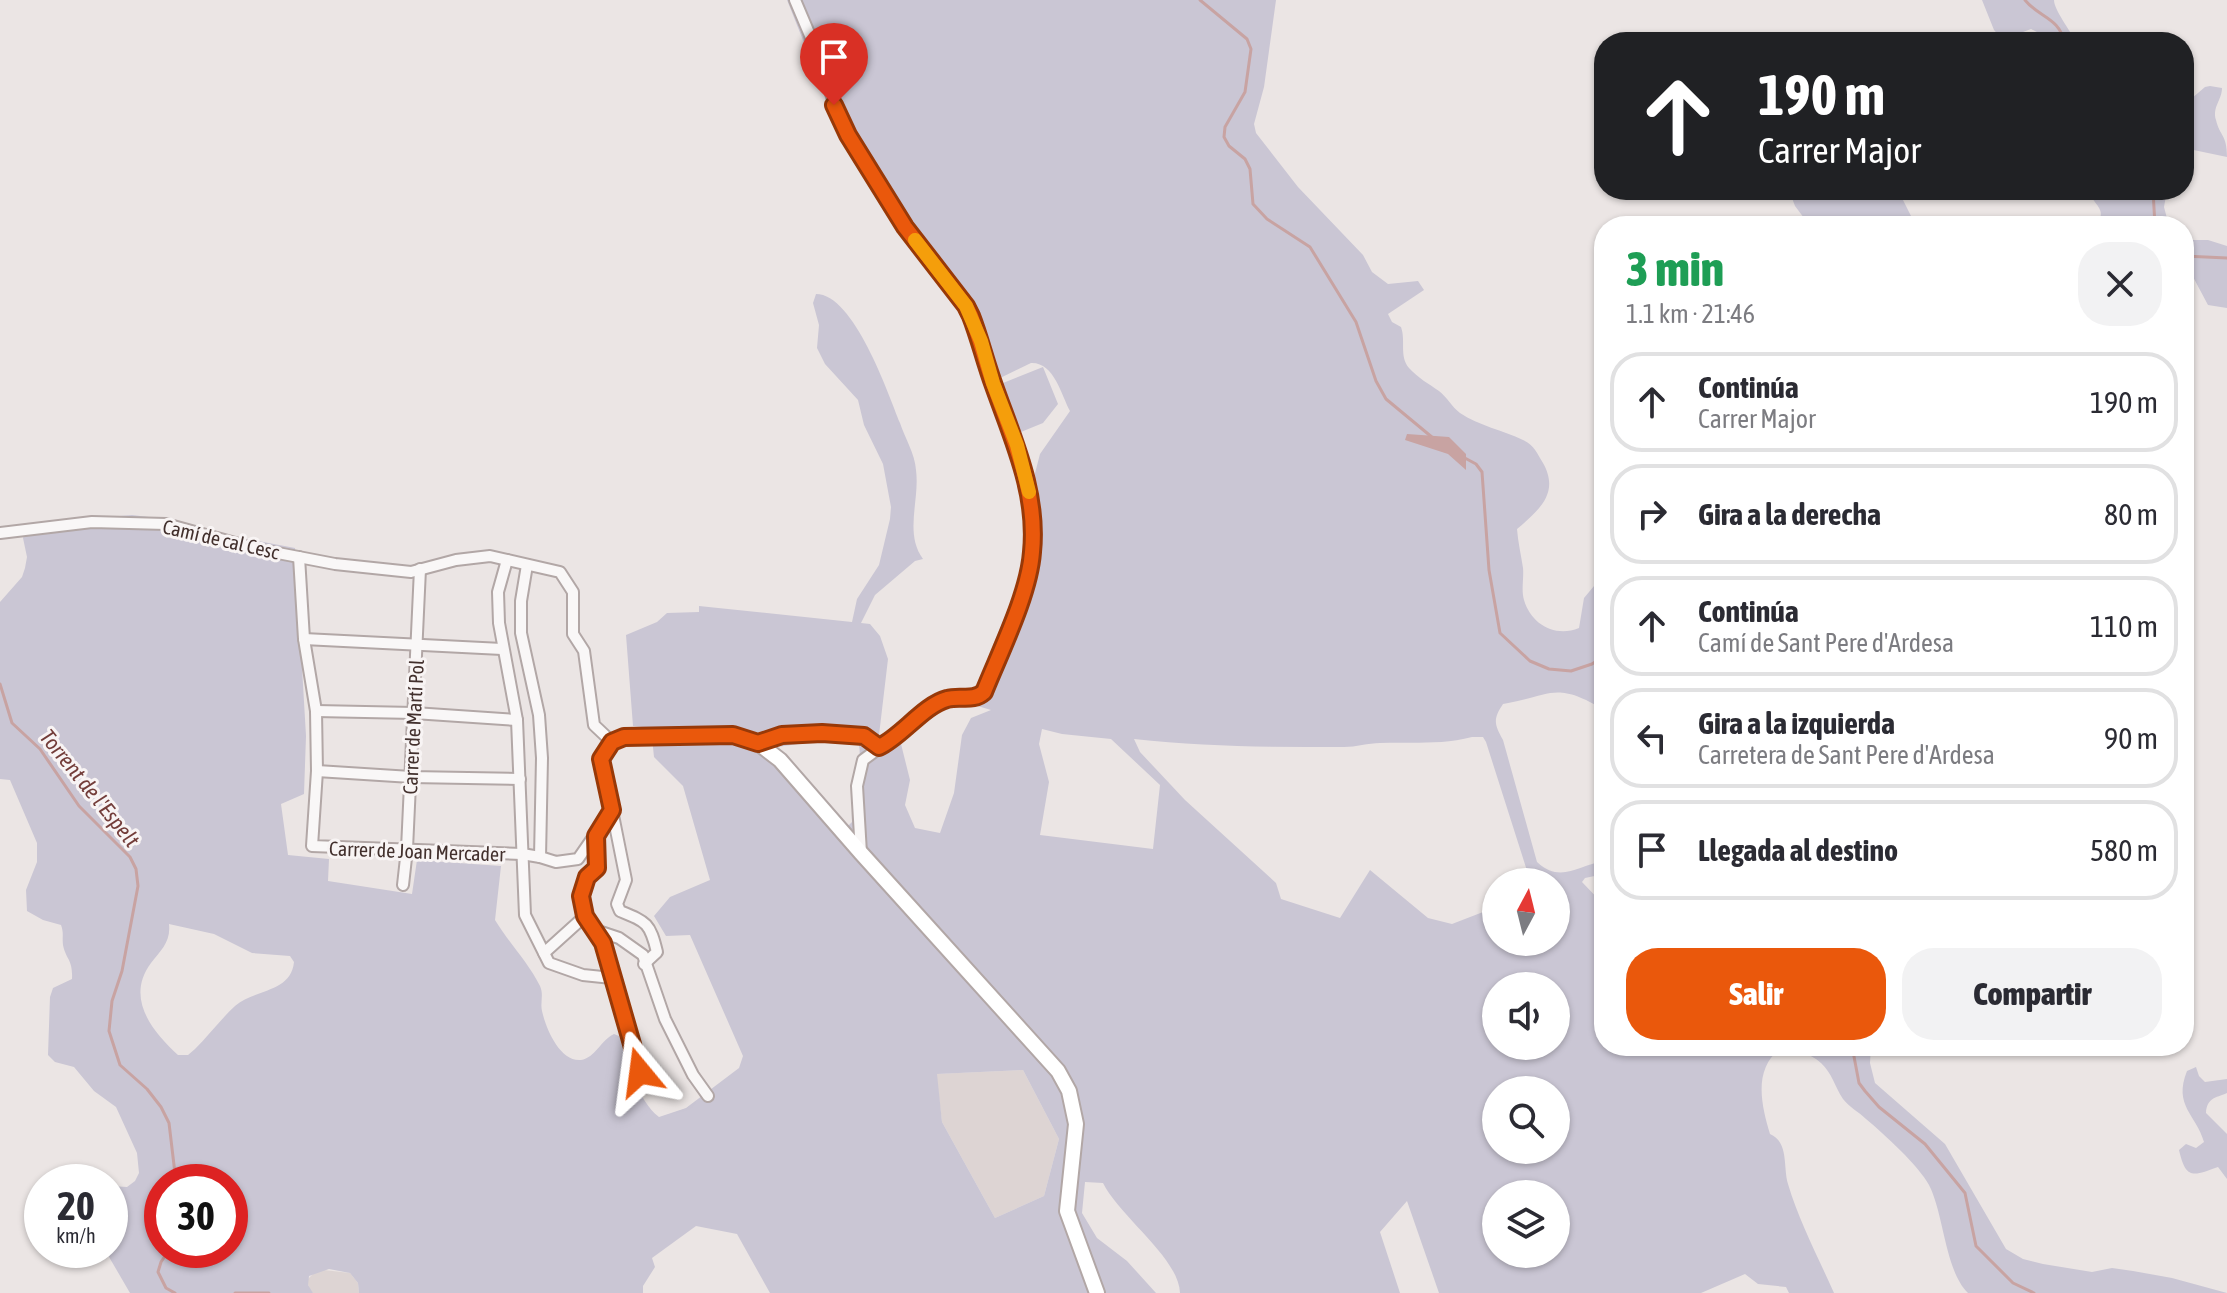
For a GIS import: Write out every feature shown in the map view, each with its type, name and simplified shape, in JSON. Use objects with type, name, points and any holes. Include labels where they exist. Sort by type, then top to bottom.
[{"type":"street","points":[[795,0],[820,59],[839,119],[905,227],[966,306],[1017,445],[1029,487],[1033,519],[1032,554],[1026,581],[984,692],[979,696],[946,699],[863,760],[857,786],[861,853]]},
{"type":"street","name":"Camí de cal Cesc","points":[[0,533],[92,522],[166,524],[299,557],[411,572],[456,560],[490,556],[560,572],[573,592],[573,634],[584,651],[594,725],[612,742]]},
{"type":"street","points":[[299,557],[304,639],[316,711],[317,771],[520,779]]},
{"type":"street","points":[[507,560],[498,592],[502,649],[517,720],[525,915],[549,963],[583,975],[612,978]]},
{"type":"street","points":[[527,565],[521,601],[521,633],[539,715],[542,758],[540,857]]},
{"type":"street","name":"Carrer de Martí Pol","points":[[403,885],[420,569]]},
{"type":"street","points":[[304,639],[502,649]]},
{"type":"street","points":[[316,711],[517,720]]},
{"type":"street","points":[[758,743],[782,735],[822,733],[864,736],[879,747]]},
{"type":"street","points":[[644,964],[657,952],[645,922],[620,911],[617,904],[626,880],[601,759],[612,742],[624,737],[733,735],[758,743],[780,760],[1058,1071],[1069,1091],[1076,1124],[1067,1211],[1097,1293]]},
{"type":"street","name":"Carrer de Joan Mercader","points":[[317,771],[312,846],[522,854],[556,862],[578,859],[596,836]]},
{"type":"street","points":[[612,810],[596,836],[597,868],[587,877],[581,896],[585,916],[603,943],[640,1072]]},
{"type":"street","points":[[544,953],[585,916]]},
{"type":"street","points":[[595,930],[627,943],[643,955],[665,1019],[693,1075],[708,1096]]},
{"type":"shaded area","points":[[787,0],[1276,0],[1264,87],[1254,124],[1256,133],[1298,187],[1363,255],[1372,272],[1388,284],[1418,281],[1424,290],[1388,314],[1392,322],[1401,327],[1404,358],[1409,368],[1442,393],[1460,413],[1530,444],[1543,463],[1549,483],[1545,500],[1517,529],[1523,568],[1523,596],[1527,609],[1538,622],[1553,630],[1570,631],[1579,628],[1584,598],[1594,586],[1594,704],[1574,695],[1553,693],[1503,704],[1498,714],[1498,730],[1537,862],[1546,868],[1526,868],[1483,737],[1344,747],[1212,745],[1134,739],[1140,752],[1185,800],[1276,883],[1281,899],[1340,918],[1370,870],[1428,918],[1452,924],[1482,912],[1482,956],[1570,956],[1570,871],[1594,863],[1594,876],[1582,882],[1594,895],[1594,1056],[1772,1056],[1766,1066],[1762,1088],[1770,1134],[1783,1149],[1788,1184],[1834,1293],[1789,1293],[1786,1287],[1758,1284],[1745,1274],[1701,1293],[1439,1293],[1407,1201],[1380,1232],[1400,1293],[1180,1293],[1170,1266],[1103,1183],[1085,1182],[1082,1213],[1097,1238],[1127,1261],[1156,1293],[770,1293],[737,1234],[696,1226],[652,1258],[655,1267],[643,1286],[643,1293],[359,1293],[358,1283],[350,1273],[329,1269],[309,1276],[308,1285],[313,1293],[130,1293],[115,1268],[128,1268],[128,1186],[139,1173],[137,1153],[116,1107],[94,1091],[74,1067],[55,1062],[48,1055],[50,997],[53,988],[72,979],[71,967],[63,945],[61,925],[27,911],[26,890],[37,862],[37,843],[10,780],[0,779],[0,602],[22,577],[27,557],[23,538],[27,529],[46,522],[132,515],[173,520],[200,530],[295,548],[306,736],[304,794],[281,804],[288,855],[329,859],[328,881],[412,894],[417,860],[501,866],[495,920],[540,986],[544,1018],[560,1050],[573,1059],[586,1059],[609,1037],[614,1034],[619,1036],[639,1090],[659,1117],[686,1108],[739,1068],[743,1056],[690,935],[666,936],[654,916],[670,897],[710,880],[683,786],[654,757],[651,728],[633,726],[626,635],[657,622],[667,613],[699,612],[699,606],[852,622],[857,599],[879,565],[891,507],[883,464],[864,425],[858,400],[825,364],[817,348],[819,325],[813,303],[816,294],[830,298],[843,310],[868,347],[915,464],[917,481],[913,527],[917,549],[923,559],[915,561],[875,595],[861,623],[870,624],[880,636],[888,659],[879,735],[888,732],[919,706],[933,699],[962,694],[976,687],[985,674],[993,645],[1017,588],[1025,549],[1026,517],[1018,466],[965,320],[878,194],[838,128]],"holes":[[[1031,363],[1039,364],[1046,368],[1051,373],[1070,411],[1040,454],[1033,481],[1016,434],[1043,423],[1058,404],[1043,367],[998,385],[996,380]],[[961,701],[991,710],[971,718],[962,735],[954,793],[940,833],[915,828],[905,805],[910,780],[900,740],[948,705]],[[1042,729],[1111,739],[1160,785],[1153,849],[1040,835],[1049,782],[1039,744]],[[827,740],[859,745],[852,822],[848,826],[777,747]],[[169,924],[214,934],[252,953],[290,956],[294,962],[286,980],[235,1006],[188,1055],[178,1055],[159,1035],[141,1001],[144,976],[167,941]],[[1023,1070],[1059,1139],[1044,1196],[995,1218],[942,1122],[937,1074]]]},
{"type":"shaded area","points":[[1982,0],[2054,0],[2070,32],[2037,32],[2031,29],[2023,32],[1994,30]]},
{"type":"shaded area","points":[[2205,87],[2222,88],[2215,115],[2226,144],[2227,157],[2194,150],[2194,96]]},
{"type":"shaded area","points":[[1793,200],[1903,200],[1911,216],[1802,216]]},
{"type":"shaded area","points":[[2093,200],[2165,200],[2166,216],[2100,216]]},
{"type":"shaded area","points":[[2194,240],[2208,240],[2227,246],[2227,308],[2208,305],[2194,279]]},
{"type":"shaded area","points":[[1407,434],[1449,437],[1466,454],[1466,470],[1448,454],[1405,440]]},
{"type":"shaded area","points":[[1810,1056],[1870,1056],[1875,1083],[1945,1144],[2006,1249],[2023,1259],[2092,1272],[2112,1268],[2133,1271],[2227,1293],[1968,1293],[1954,1271],[1934,1197],[1924,1177],[1891,1141],[1845,1102],[1821,1063]]},
{"type":"shaded area","points":[[2196,1067],[2205,1082],[2227,1079],[2227,1093],[2210,1101],[2206,1113],[2227,1134],[2227,1179],[2218,1167],[2197,1173],[2188,1171],[2179,1150],[2186,1144],[2196,1148],[2204,1142],[2187,1109],[2183,1093],[2187,1071]]},
{"type":"shaded area","points":[[1023,1070],[1059,1139],[1044,1196],[995,1218],[942,1122],[936,1074]]},
{"type":"shaded area","points":[[324,1270],[350,1273],[358,1283],[359,1293],[313,1293],[307,1280],[314,1273]]},
{"type":"waterway","points":[[1200,0],[1247,39],[1251,49],[1245,92],[1225,127],[1224,137],[1229,146],[1245,159],[1250,169],[1253,204],[1267,219],[1310,247],[1356,322],[1376,381],[1386,399],[1433,438]]},
{"type":"waterway","points":[[2025,0],[2061,32]]},
{"type":"waterway","points":[[2154,200],[2154,216]]},
{"type":"waterway","points":[[2194,256],[2227,258]]},
{"type":"waterway","points":[[1463,457],[1476,464],[1482,472],[1489,570],[1500,633],[1530,661],[1549,669],[1571,671],[1594,663]]},
{"type":"waterway","name":"Torrent de l'Espelt","points":[[0,684],[12,723],[40,749],[79,806],[130,857],[136,869],[138,886],[122,971],[112,1001],[109,1031],[120,1065],[147,1089],[169,1123],[174,1164]]},
{"type":"waterway","points":[[1854,1056],[1859,1083],[1865,1091],[1879,1107],[1925,1144],[1965,1193],[1976,1246],[2013,1283],[2034,1293]]},
{"type":"waterway","name":"Torrent de l'Espelt","points":[[159,1268],[158,1272],[166,1288],[175,1293]]},
{"type":"waterway","name":"Torrent de l'Espelt","points":[[235,1293],[269,1293]]},
{"type":"slow traffic","points":[[915,240],[966,306],[1017,445],[1029,492]]},
{"type":"route","points":[[640,1072],[603,943],[585,916],[581,896],[587,877],[597,868],[596,836],[612,810],[601,759],[612,742],[624,737],[733,735],[758,743],[782,735],[822,733],[864,736],[879,747],[894,740],[900,731],[946,699],[969,698],[984,692],[1032,558],[1033,519],[1029,487],[971,316],[905,227],[848,135],[834,105]]}]
